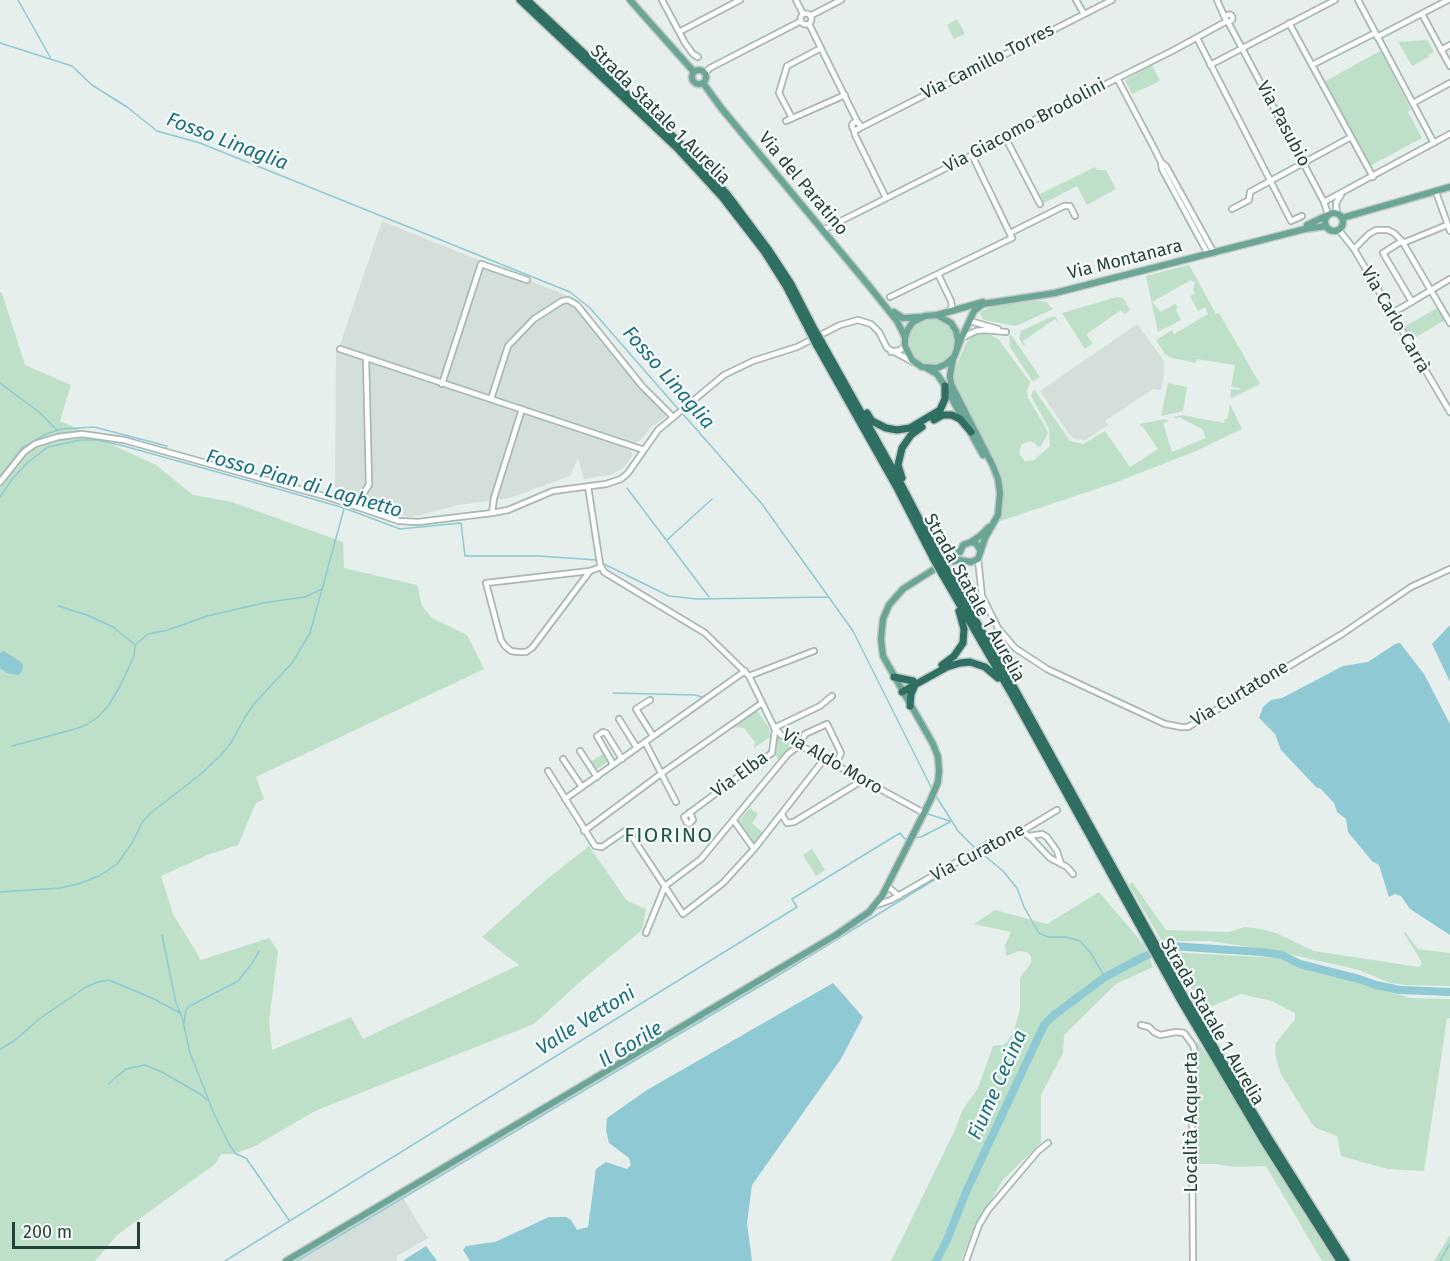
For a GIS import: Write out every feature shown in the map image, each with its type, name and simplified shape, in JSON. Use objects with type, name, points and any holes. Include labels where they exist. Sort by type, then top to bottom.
[{"type":"highway","name":"Strada Statale 1 Aurelia","points":[[520,0],[677,148],[723,198],[764,251],[811,328],[935,556],[1016,691],[1140,923]]},
{"type":"highway","name":"Strada Statale 1 Aurelia","points":[[527,0],[680,143],[727,194],[791,284],[811,328]]},
{"type":"highway","name":"Strada Statale 1 Aurelia","points":[[819,343],[852,396],[901,484],[935,556]]},
{"type":"highway","points":[[852,396],[858,399],[874,423],[892,429],[903,429],[917,425],[940,410],[945,399],[945,386]]},
{"type":"highway","points":[[901,484],[902,478],[898,465],[900,453],[913,432],[947,414],[960,419],[971,432]]},
{"type":"highway","name":"Strada Statale 1 Aurelia","points":[[945,573],[959,603],[1183,999],[1337,1251],[1346,1261]]},
{"type":"highway","points":[[910,706],[914,683],[946,662],[962,646],[964,629],[959,603]]},
{"type":"highway","points":[[901,690],[950,665],[967,662],[990,670],[1006,691],[1011,693]]},
{"type":"highway","points":[[894,677],[914,683]]},
{"type":"highway","name":"Strada Statale 1 Aurelia","points":[[1337,1251],[1340,1261]]},
{"type":"main road","points":[[630,0],[694,72],[694,81],[699,84],[704,82],[705,73],[700,70],[694,72]]},
{"type":"main road","name":"Via del Paratino","points":[[704,82],[722,110],[882,302]]},
{"type":"main road","points":[[1339,216],[1343,223],[1339,230],[1333,231],[1326,226],[1328,215],[1339,216],[1450,188]]},
{"type":"main road","name":"Via Montanara","points":[[1261,241],[1267,236],[1311,224],[1328,215]]},
{"type":"main road","name":"Via Montanara","points":[[937,315],[983,302],[1055,293],[1305,229],[1326,226]]},
{"type":"main road","points":[[882,302],[899,316],[907,318],[937,315],[951,323],[956,331],[957,349]]},
{"type":"main road","points":[[286,1261],[850,926],[867,915],[887,886],[930,801],[939,771],[935,750],[883,656],[882,625],[886,611],[903,589],[944,563],[964,543],[971,542],[980,536],[989,526],[995,510],[997,493],[993,473],[945,386],[937,374],[912,360],[897,321],[882,302]]},
{"type":"main road","points":[[944,563],[964,560],[971,562],[978,558],[998,515],[999,486],[996,472],[951,384],[950,376],[954,357],[974,311],[980,305],[995,302]]},
{"type":"main road","points":[[905,338],[913,322],[921,317]]},
{"type":"main road","points":[[927,368],[937,368],[954,357]]},
{"type":"main road","points":[[971,542],[976,543],[980,550]]},
{"type":"main road","points":[[960,549],[964,560]]},
{"type":"street","points":[[662,0],[679,33],[693,54],[698,57]]},
{"type":"street","points":[[679,33],[740,0]]},
{"type":"street","points":[[796,0],[803,14],[810,16],[841,0]]},
{"type":"street","points":[[1076,0],[1084,14]]},
{"type":"street","name":"Via Camillo Torres","points":[[858,126],[1112,0]]},
{"type":"street","name":"Via Pasubio","points":[[1217,0],[1324,202],[1328,215]]},
{"type":"street","points":[[1210,65],[1335,0]]},
{"type":"street","points":[[1358,0],[1434,143]]},
{"type":"street","points":[[1312,65],[1448,0]]},
{"type":"street","points":[[801,21],[803,14]]},
{"type":"street","points":[[1422,14],[1450,66]]},
{"type":"street","points":[[810,16],[809,24],[858,126],[855,135],[886,198]]},
{"type":"street","name":"Via Giacomo Brodolini","points":[[823,230],[972,155],[1004,135],[1197,38],[1229,19]]},
{"type":"street","points":[[801,21],[803,24],[809,24]]},
{"type":"street","points":[[705,73],[710,68],[801,21]]},
{"type":"street","points":[[1289,23],[1373,177]]},
{"type":"street","points":[[1197,38],[1291,221],[1302,216]]},
{"type":"street","points":[[1441,50],[1450,45]]},
{"type":"street","points":[[792,118],[779,93],[787,66],[821,48]]},
{"type":"street","points":[[1117,78],[1161,162],[1162,169],[1211,254]]},
{"type":"street","points":[[1413,103],[1450,83]]},
{"type":"street","points":[[786,121],[845,95]]},
{"type":"street","points":[[1004,135],[1040,204]]},
{"type":"street","points":[[1324,202],[1448,135],[1450,143]]},
{"type":"street","points":[[1232,209],[1249,200],[1250,192],[1351,137]]},
{"type":"street","points":[[972,155],[1011,236]]},
{"type":"street","points":[[1412,302],[1383,254],[1403,242],[1448,228],[1436,192]]},
{"type":"street","points":[[1339,216],[1336,203],[1342,194]]},
{"type":"street","points":[[890,297],[1065,206],[1070,206],[1075,216]]},
{"type":"street","name":"Via Carlo Carrà","points":[[1339,230],[1354,249],[1450,412]]},
{"type":"street","points":[[1354,249],[1376,230],[1388,230],[1394,233],[1403,242],[1450,323]]},
{"type":"street","points":[[442,384],[481,264],[526,280]]},
{"type":"street","points":[[938,274],[951,301],[952,308],[948,311]]},
{"type":"street","points":[[1391,314],[1450,279]]},
{"type":"street","points":[[491,399],[508,346],[534,319],[568,300],[577,305],[642,386],[673,415]]},
{"type":"street","points":[[951,301],[965,306]]},
{"type":"street","points":[[0,482],[24,452],[35,444],[58,436],[82,434],[124,440],[405,522],[492,513],[508,510],[553,491],[612,483],[621,479],[628,473],[655,433],[681,408],[716,380],[737,368],[790,350],[852,321],[871,324],[879,332],[890,351],[918,365]]},
{"type":"street","points":[[961,339],[976,331],[1006,332],[970,321]]},
{"type":"street","points":[[890,351],[900,350],[905,346]]},
{"type":"street","points":[[340,350],[644,450]]},
{"type":"street","points":[[355,506],[369,485],[366,358]]},
{"type":"street","points":[[492,513],[494,498],[522,410]]},
{"type":"street","points":[[588,486],[601,567],[590,571],[486,583],[505,646],[518,652],[526,652],[532,648],[590,571]]},
{"type":"street","name":"Via Curtatone","points":[[978,558],[982,597],[998,628],[1015,648],[1047,669],[1165,724],[1181,728],[1188,727],[1342,634],[1411,587],[1450,569]]},
{"type":"street","name":"Via Aldo Moro","points":[[601,567],[609,575],[697,627],[747,673],[775,729],[924,813]]},
{"type":"street","points":[[565,799],[747,673],[814,651]]},
{"type":"street","points":[[775,729],[820,706],[831,696]]},
{"type":"street","points":[[650,700],[636,709],[653,736]]},
{"type":"street","points":[[584,831],[762,703]]},
{"type":"street","points":[[620,719],[637,748]]},
{"type":"street","points":[[646,933],[665,886],[701,859],[789,754],[800,745],[805,734],[827,724],[841,753],[836,764]]},
{"type":"street","name":"Via Elba","points":[[690,812],[772,753],[775,729]]},
{"type":"street","points":[[613,765],[597,736],[603,732],[606,733],[622,759]]},
{"type":"street","points":[[645,742],[676,802]]},
{"type":"street","points":[[580,751],[597,777]]},
{"type":"street","points":[[548,771],[584,831],[598,848],[625,831],[629,832],[683,914],[723,883],[754,849],[825,758]]},
{"type":"street","points":[[563,759],[582,787]]},
{"type":"street","points":[[782,815],[787,823],[794,822],[863,780]]},
{"type":"street","name":"Via Curatone","points":[[874,906],[899,896],[983,847],[1005,840],[1057,810]]},
{"type":"street","points":[[734,821],[754,849]]},
{"type":"street","points":[[1022,831],[1050,858],[1070,869],[1073,874]]},
{"type":"street","points":[[1029,836],[1042,834],[1047,837],[1058,851],[1061,864]]},
{"type":"street","points":[[887,886],[899,896]]},
{"type":"street","name":"Località Acquerta","points":[[1140,1025],[1149,1026],[1160,1035],[1184,1033],[1195,1052],[1192,1128],[1192,1261]]},
{"type":"street","points":[[966,1261],[979,1225],[988,1210],[1038,1151],[1048,1143]]},
{"type":"shaded area","points":[[382,221],[575,299],[647,386],[672,412],[636,442],[631,450],[632,456],[623,468],[610,475],[584,479],[578,458],[570,476],[510,498],[458,505],[412,517],[398,515],[335,489],[336,353]]},
{"type":"shaded area","points":[[1137,324],[1164,361],[1161,390],[1153,389],[1105,421],[1108,425],[1086,440],[1074,439],[1040,391]]},
{"type":"shaded area","points":[[403,1198],[428,1238],[397,1256],[397,1261],[299,1261]]},
{"type":"green space","points":[[957,19],[965,34],[954,39],[947,25]]},
{"type":"green space","points":[[1427,40],[1434,52],[1412,66],[1398,42]]},
{"type":"green space","points":[[1381,52],[1411,110],[1408,112],[1422,138],[1370,166],[1324,82]]},
{"type":"green space","points":[[1152,65],[1160,81],[1132,94],[1125,80]]},
{"type":"green space","points":[[1095,167],[1097,170],[1106,170],[1116,189],[1087,205],[1077,186],[1044,203],[1040,194]]},
{"type":"green space","points":[[1189,265],[1216,314],[1219,313],[1260,384],[1232,398],[1230,397],[1231,389],[1239,390],[1240,388],[1231,387],[1235,365],[1197,359],[1196,363],[1172,358],[1165,354],[1156,340],[1172,330],[1174,334],[1208,314],[1205,307],[1198,311],[1190,296],[1195,294],[1193,289],[1195,283],[1191,280],[1152,302],[1161,312],[1175,304],[1181,320],[1158,332],[1146,276]]},
{"type":"green space","points":[[0,292],[25,365],[71,385],[60,421],[156,465],[193,495],[232,502],[343,542],[344,568],[417,585],[422,606],[432,618],[467,635],[484,669],[256,777],[264,799],[256,803],[238,845],[210,854],[161,876],[173,914],[201,960],[269,938],[278,951],[269,1021],[272,1050],[351,1017],[363,1039],[519,965],[482,937],[546,880],[589,846],[627,901],[646,909],[642,930],[534,1024],[315,1111],[255,1146],[234,1154],[221,1154],[215,1164],[117,1235],[95,1261],[0,1261]]},
{"type":"green space","points":[[1117,297],[1123,298],[1130,310],[1124,314],[1121,310],[1088,333],[1087,336],[1093,343],[1085,349],[1062,313]]},
{"type":"green space","points":[[1035,300],[1046,302],[1053,309],[1016,326],[984,320],[980,315],[982,311],[994,306]]},
{"type":"green space","points":[[1437,308],[1445,320],[1411,340],[1404,327]]},
{"type":"green space","points":[[1053,316],[1056,317],[1058,323],[1055,319],[1023,341],[1025,345],[1023,345],[1019,338],[1021,331]]},
{"type":"green space","points":[[931,317],[948,324],[955,341],[948,358],[931,365],[914,358],[907,341],[914,324]]},
{"type":"green space","points":[[983,333],[999,340],[1030,382],[1027,391],[1028,398],[1048,433],[1041,446],[1038,447],[1029,441],[1021,445],[1019,454],[1025,461],[1034,460],[1050,446],[1049,429],[1031,396],[1034,389],[1070,441],[1083,444],[1105,431],[1130,467],[1158,449],[1140,424],[1165,419],[1169,421],[1163,423],[1172,452],[1206,438],[1202,429],[1179,417],[1176,419],[1173,417],[1182,415],[1224,423],[1230,404],[1242,429],[1196,451],[1117,482],[1000,521],[1002,490],[953,384],[952,376],[967,341]]},
{"type":"green space","points":[[1009,335],[1012,336],[1040,377],[1033,382],[1010,347]]},
{"type":"green space","points":[[1168,383],[1187,387],[1183,411],[1161,416]]},
{"type":"green space","points":[[757,710],[769,728],[770,737],[754,748],[755,742],[744,728],[732,727]]},
{"type":"green space","points":[[777,737],[793,746],[779,761],[776,756]]},
{"type":"green space","points":[[603,754],[608,762],[595,770],[590,762]]},
{"type":"green space","points":[[750,808],[758,814],[752,823],[763,833],[754,844],[738,822]]},
{"type":"green space","points":[[812,849],[825,870],[816,876],[803,855]]},
{"type":"green space","points":[[1132,882],[1166,930],[1229,932],[1245,927],[1261,929],[1276,933],[1314,951],[1419,967],[1422,963],[1405,932],[1418,949],[1450,953],[1450,986],[1390,983],[1359,970],[1275,951],[1210,941],[1174,941],[1164,945],[1129,885]]},
{"type":"green space","points":[[1099,892],[1144,945],[1153,967],[1116,984],[1064,1035],[1063,1053],[1041,1095],[1041,1142],[1002,1181],[972,1233],[961,1261],[891,1261],[955,1130],[962,1111],[978,1088],[993,1046],[1007,1042],[1014,1031],[1020,1009],[1020,978],[1031,963],[1031,957],[1027,952],[1019,951],[1006,956],[1005,945],[1011,932],[974,924],[995,910],[1047,924]]},
{"type":"green space","points":[[1168,952],[1279,958],[1410,998],[1450,999],[1450,1018],[1447,1019],[1424,1171],[1388,1169],[1341,1156],[1337,1136],[1316,1128],[1312,1124],[1281,1074],[1275,1054],[1276,1043],[1295,1019],[1295,1013],[1272,1001],[1241,994],[1210,1007],[1206,1011]]},
{"type":"green space","points":[[1197,1041],[1220,1073],[1335,1261],[1322,1261],[1266,1166],[1235,1167],[1196,1164]]},
{"type":"green space","points":[[1450,1235],[1450,1261],[1434,1261]]},
{"type":"water","points":[[1450,625],[1450,682],[1432,644]]},
{"type":"water","points":[[1400,643],[1424,674],[1450,724],[1450,935],[1410,909],[1401,896],[1395,894],[1389,897],[1379,865],[1372,861],[1348,832],[1346,819],[1337,812],[1334,803],[1321,789],[1316,787],[1281,750],[1275,734],[1259,718],[1263,707],[1271,700],[1282,698],[1343,666],[1368,662]]},
{"type":"water","points":[[4,651],[21,662],[23,667],[21,673],[18,675],[7,673],[0,668],[0,653]]},
{"type":"water","points":[[833,983],[863,1017],[841,1059],[752,1185],[747,1223],[752,1261],[470,1261],[463,1250],[466,1246],[495,1242],[549,1217],[566,1217],[571,1220],[577,1230],[588,1227],[596,1169],[606,1162],[627,1169],[631,1165],[629,1158],[609,1143],[606,1130],[607,1118],[647,1090]]},
{"type":"water","points":[[426,1246],[437,1261],[404,1261],[404,1260]]},
{"type":"waterway","points":[[18,0],[50,57]]},
{"type":"waterway","name":"Fosso Linaglia","points":[[0,43],[72,66],[92,85],[127,107],[157,131],[200,143],[570,292],[590,308],[679,410]]},
{"type":"waterway","points":[[0,383],[39,412],[57,430]]},
{"type":"waterway","name":"Fosso Linaglia","points":[[682,413],[762,504],[853,631],[932,789]]},
{"type":"waterway","points":[[0,477],[22,448],[46,434],[61,429],[94,427],[167,446],[166,448]]},
{"type":"waterway","name":"Fosso Pian di Laghetto","points":[[0,497],[12,479],[28,462],[48,447],[80,440],[97,440],[344,508],[400,529],[461,523],[465,556],[539,556],[596,560]]},
{"type":"waterway","points":[[627,488],[709,597]]},
{"type":"waterway","points":[[667,540],[712,499]]},
{"type":"waterway","points":[[0,892],[60,888],[99,876],[117,864],[132,843],[143,821],[152,812],[220,756],[231,743],[254,704],[292,663],[310,633],[344,509]]},
{"type":"waterway","name":"Fosso Pian di Laghetto","points":[[604,564],[669,596],[697,599],[829,597]]},
{"type":"waterway","points":[[12,746],[75,729],[98,717],[109,705],[120,686],[134,656],[135,645],[148,634],[168,630],[207,616],[268,602],[305,597],[322,589]]},
{"type":"waterway","points":[[58,606],[87,615],[113,627],[134,644]]},
{"type":"waterway","points":[[613,693],[702,697]]},
{"type":"waterway","name":"Fosso Linaglia","points":[[936,796],[958,831],[976,849]]},
{"type":"waterway","points":[[928,814],[950,821]]},
{"type":"waterway","name":"Valle Vettoni","points":[[914,838],[921,837],[950,822]]},
{"type":"waterway","name":"Valle Vettoni","points":[[225,1261],[797,907],[792,899],[900,833],[905,839],[909,839]]},
{"type":"waterway","name":"Fosso Linaglia","points":[[980,852],[1003,871],[1017,888],[1024,907],[1039,933],[1048,937],[1066,937],[1080,941],[1090,952],[1105,977]]},
{"type":"waterway","name":"Il Gorile","points":[[297,1261],[777,976],[978,853]]},
{"type":"waterway","points":[[162,935],[176,1003],[182,1017],[190,1053],[215,1116],[230,1146],[236,1154],[246,1158],[289,1220]]},
{"type":"waterway","name":"Fiume Cecina","points":[[936,1261],[1044,1025],[1105,977],[1143,957],[1171,946],[1261,952],[1282,955],[1300,964],[1376,985],[1400,990],[1450,992]]},
{"type":"waterway","points":[[184,1023],[188,1007],[238,981],[259,951]]},
{"type":"waterway","points":[[0,1049],[14,1041],[39,1019],[86,987],[98,982],[109,980],[152,998],[180,1013]]},
{"type":"waterway","points":[[108,1084],[126,1069],[145,1065],[162,1072],[210,1102]]},
{"type":"waterway","points":[[1440,1261],[1450,1244]]},
{"type":"district","name":"FIORINO","points":[[669,836]]}]
